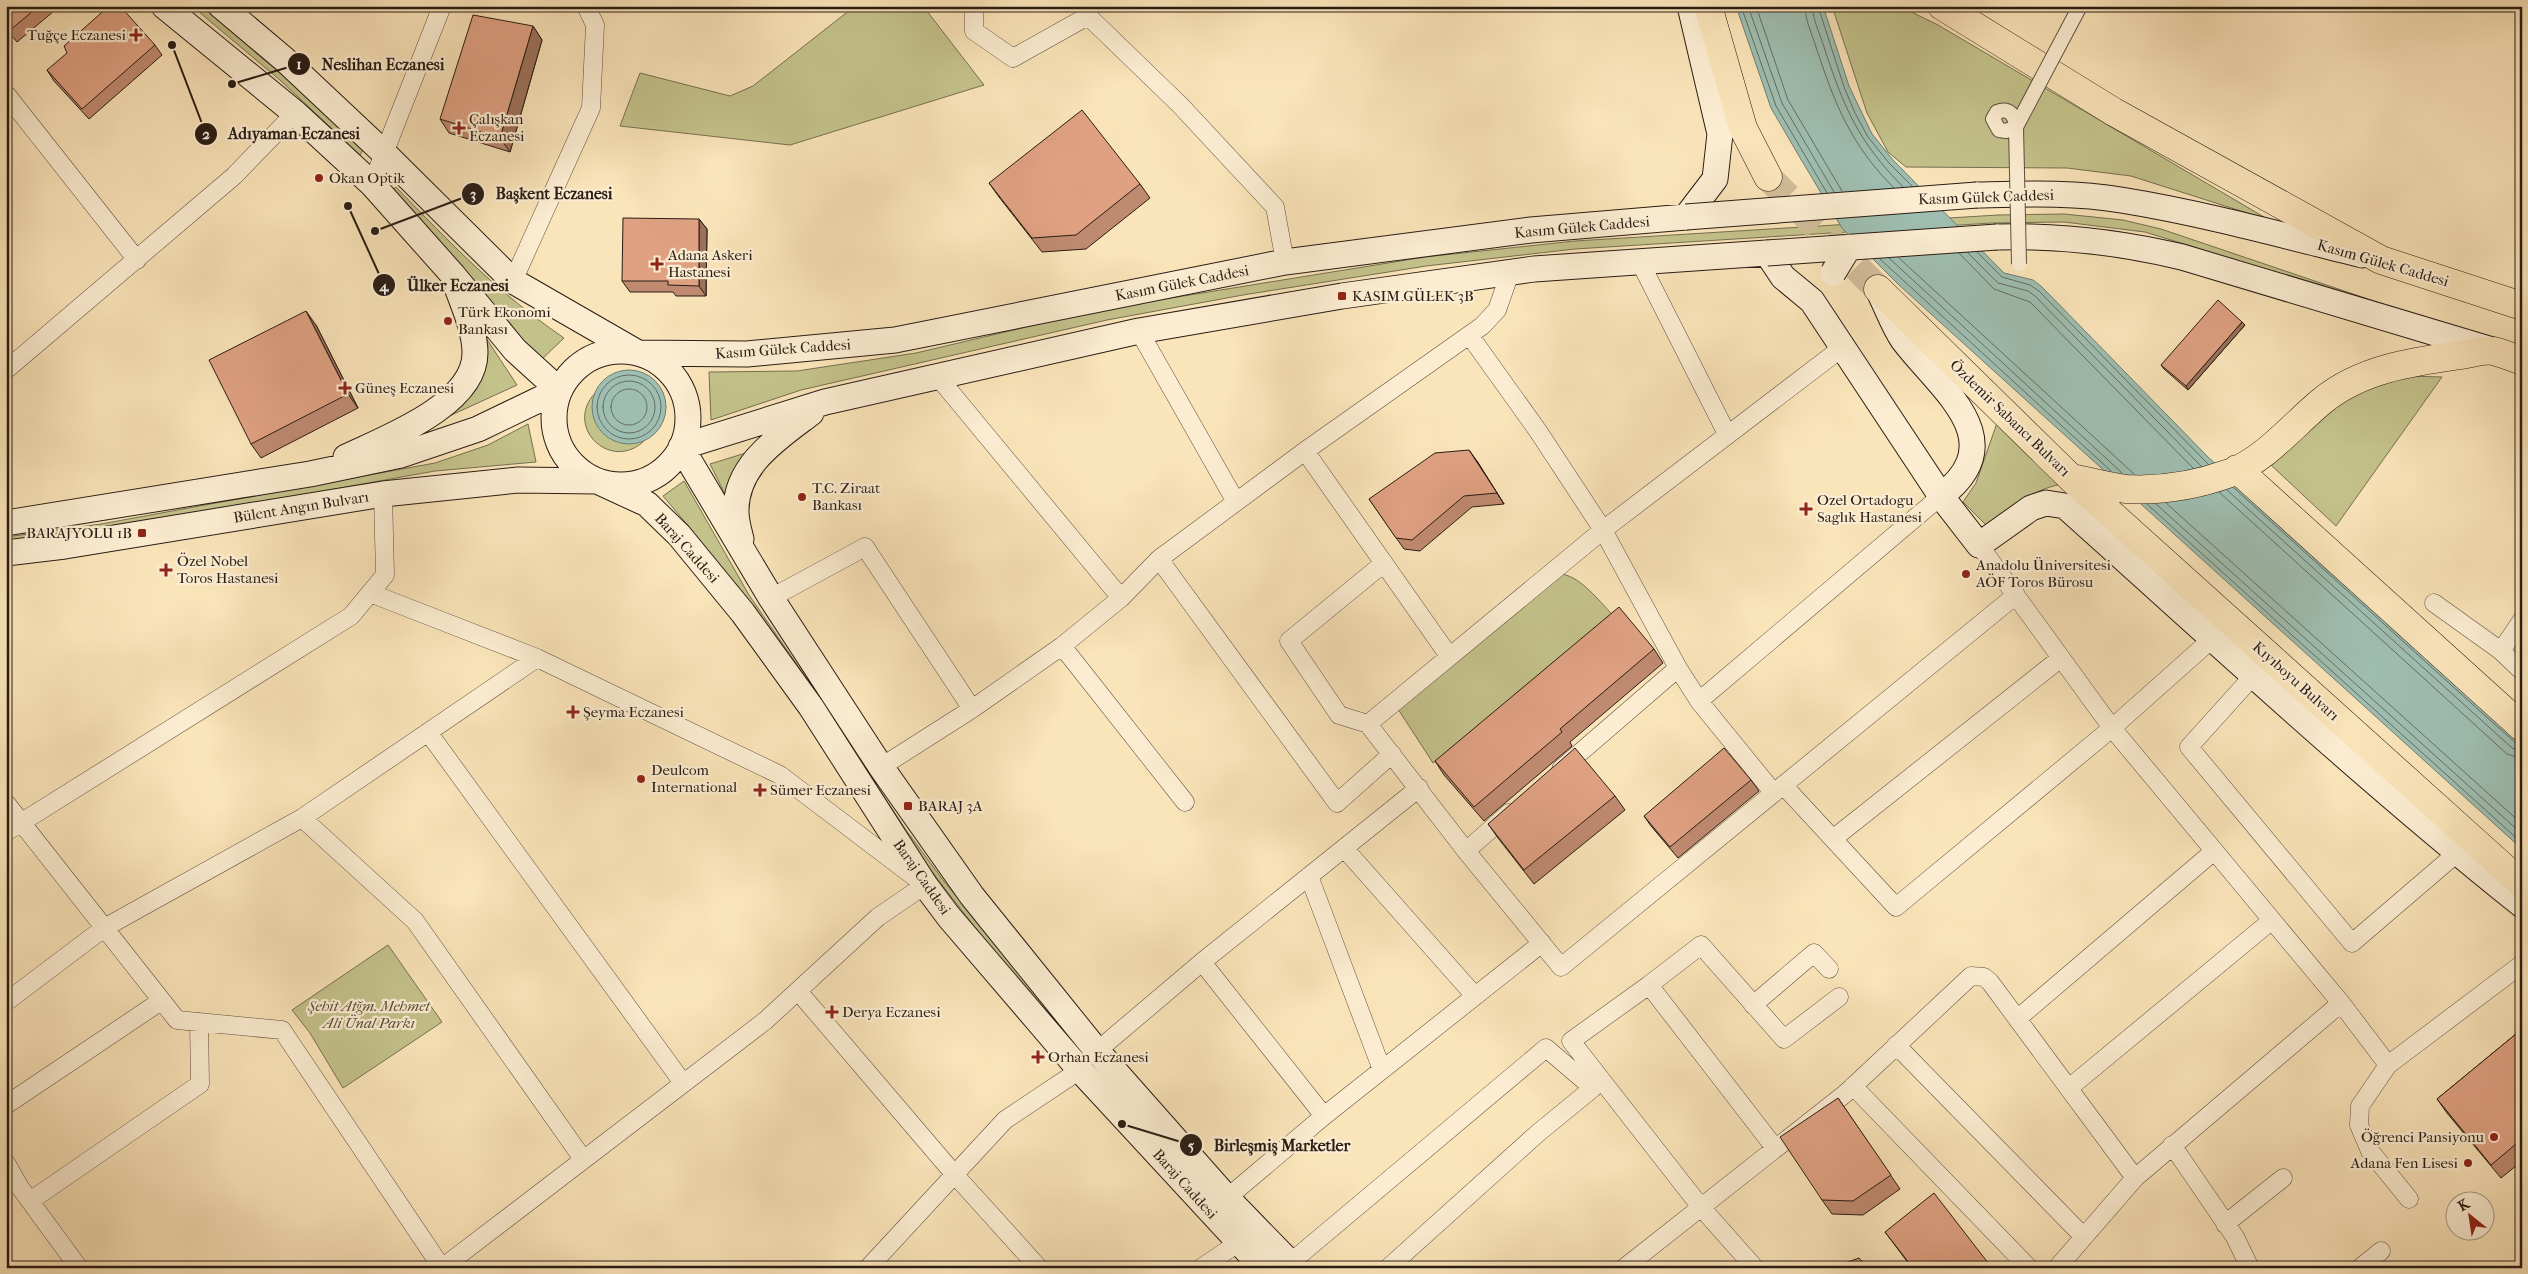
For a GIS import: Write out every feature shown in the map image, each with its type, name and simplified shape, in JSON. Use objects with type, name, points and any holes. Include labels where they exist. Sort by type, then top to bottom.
[{"type":"main road","points":[[164,6],[295,112],[372,184],[453,275],[515,350],[559,390]]},
{"type":"main road","points":[[221,6],[284,59],[383,152],[513,281],[638,353],[659,362],[676,378],[686,399],[688,420],[681,447],[674,460],[659,474],[639,483],[618,486],[597,481],[574,466],[564,455],[556,436],[554,413],[559,390],[573,371],[592,357],[614,351],[638,353]]},
{"type":"main road","points":[[1686,217],[1715,179],[1720,134],[1690,6]]},
{"type":"main road","points":[[1708,6],[1743,128],[1768,177]]},
{"type":"main road","points":[[1942,6],[1985,30],[2114,112],[2381,260]]},
{"type":"main road","name":"Kasım Gülek Caddesi","points":[[638,353],[747,354],[895,340],[1284,262],[1531,230],[1977,195],[2077,195],[2121,200],[2241,225],[2381,260],[2522,306]]},
{"type":"main road","points":[[681,447],[825,402],[1139,331],[1342,296],[1510,272],[1997,237],[2093,240],[2135,246],[2182,257],[2492,350],[2522,361]]},
{"type":"main road","points":[[1812,301],[1849,247]]},
{"type":"main road","points":[[1767,253],[1783,277],[1812,301],[1941,496],[1979,546],[2031,508],[2046,503],[2066,506],[2253,676],[2457,854],[2522,905]]},
{"type":"main road","points":[[310,474],[441,409],[472,373],[475,353],[470,328],[453,275]]},
{"type":"main road","points":[[1878,289],[1902,338],[1967,419],[1974,445],[1969,467],[1958,484],[1941,496]]},
{"type":"main road","name":"Özdemir Sabancı Bulvarı","points":[[1878,289],[2070,478],[2124,489],[2175,487],[2233,471],[2267,449],[2323,400],[2343,386],[2387,368],[2492,350]]},
{"type":"main road","name":"Bülent Angın Bulvarı","points":[[6,523],[310,474],[401,455],[478,429],[559,390]]},
{"type":"main road","points":[[742,550],[736,512],[743,477],[768,446],[825,402]]},
{"type":"main road","name":"Baraj Caddesi","points":[[681,447],[771,598],[881,767],[972,896],[1097,1051],[1227,1198],[1292,1265]]},
{"type":"main road","points":[[2233,471],[2522,727]]},
{"type":"main road","name":"Kıyıboyu Bulvarı","points":[[2070,478],[2522,884]]},
{"type":"main road","name":"Bülent Angın Bulvarı","points":[[6,553],[75,544],[383,494],[518,480],[597,481]]},
{"type":"main road","name":"Baraj Caddesi","points":[[597,481],[647,504],[679,535],[743,613],[811,707],[925,885],[949,917],[1080,1070],[1263,1268]]},
{"type":"street","points":[[372,184],[439,13],[451,6]]},
{"type":"street","points":[[513,281],[591,108],[595,25],[586,6]]},
{"type":"street","points":[[974,6],[974,31],[1013,58],[1094,11],[1275,208],[1284,262]]},
{"type":"street","points":[[2019,264],[2016,126],[2080,6]]},
{"type":"street","points":[[6,94],[137,260]]},
{"type":"street","points":[[6,370],[234,176],[295,112]]},
{"type":"street","points":[[1640,262],[1727,434]]},
{"type":"street","points":[[881,767],[972,709],[1062,646],[1121,598],[1159,559],[1305,450],[1470,336],[1497,310],[1510,272]]},
{"type":"street","points":[[1139,331],[1236,502]]},
{"type":"street","points":[[1470,336],[1538,431],[1603,530],[1678,668],[1699,701],[1778,788],[1834,838],[1896,907],[2112,728],[2212,639]]},
{"type":"street","points":[[1368,724],[1603,530],[1843,347]]},
{"type":"street","points":[[938,377],[1121,598]]},
{"type":"street","points":[[1305,450],[1449,656]]},
{"type":"street","points":[[6,832],[351,616],[385,575],[383,494]]},
{"type":"street","points":[[1699,701],[1941,496]]},
{"type":"street","points":[[1979,546],[2112,728],[2213,852],[2341,1003],[2388,1065]]},
{"type":"street","points":[[771,598],[865,547],[972,709]]},
{"type":"street","points":[[1159,559],[1337,803],[1392,754]]},
{"type":"street","points":[[1384,563],[1290,641],[1339,715],[1368,724],[1466,851],[1561,967],[2016,595]]},
{"type":"street","points":[[6,803],[177,1020],[282,1030],[442,1268],[765,1021],[878,917],[925,885],[780,775],[537,658],[370,593]]},
{"type":"street","points":[[2434,603],[2501,651],[2522,671]]},
{"type":"street","points":[[2501,651],[2522,620]]},
{"type":"street","points":[[1062,646],[1185,802]]},
{"type":"street","points":[[6,1002],[104,928],[302,818],[537,658]]},
{"type":"street","points":[[1834,838],[2061,658]]},
{"type":"street","points":[[1546,781],[1678,668]]},
{"type":"street","points":[[2253,676],[2189,747],[2352,943],[2457,854]]},
{"type":"street","points":[[428,732],[683,1083]]},
{"type":"street","points":[[1097,1051],[1202,962],[1419,788]]},
{"type":"street","points":[[1466,851],[1524,800]]},
{"type":"street","points":[[302,818],[416,921],[583,1159]]},
{"type":"street","points":[[1344,848],[1475,996]]},
{"type":"street","points":[[2018,1019],[2213,852]]},
{"type":"street","points":[[1310,876],[1382,1070]]},
{"type":"street","points":[[2069,1088],[2271,921]]},
{"type":"street","points":[[1227,1198],[1324,1116],[1542,943]]},
{"type":"street","points":[[1755,1268],[1700,1206],[1570,1041],[1649,985],[1700,945],[1784,1040],[1839,997]]},
{"type":"street","points":[[1753,1005],[1814,953],[1829,969]]},
{"type":"street","points":[[1202,962],[1324,1116]]},
{"type":"street","points":[[2410,1199],[2370,1151],[2359,1125],[2360,1106],[2388,1065],[2522,964]]},
{"type":"street","points":[[1624,1268],[1853,1086],[1971,976],[1984,977],[1990,982],[2135,1178]]},
{"type":"street","points":[[1649,985],[1775,1148]]},
{"type":"street","points":[[798,991],[955,1175],[1039,1268]]},
{"type":"street","points":[[6,1105],[162,1001]]},
{"type":"street","points":[[2057,1268],[2135,1178],[2341,1003]]},
{"type":"street","points":[[30,1201],[200,1084],[199,1022]]},
{"type":"street","points":[[1896,1045],[2084,1237]]},
{"type":"street","points":[[1292,1265],[1546,1048],[1593,1088],[1538,1133],[1388,1268]]},
{"type":"street","points":[[868,1268],[1005,1120],[1080,1070]]},
{"type":"street","points":[[1853,1086],[2029,1268]]},
{"type":"street","points":[[2172,1145],[2225,1224],[2250,1268]]},
{"type":"street","points":[[6,1163],[13,1191],[30,1201],[80,1268]]},
{"type":"street","points":[[2225,1224],[2283,1178]]},
{"type":"street","points":[[1201,1268],[1238,1243]]},
{"type":"street","points":[[2360,1268],[2381,1252]]},
{"type":"green space","points":[[192,6],[201,6],[287,79],[363,150],[360,155],[281,81]]},
{"type":"green space","points":[[855,6],[923,6],[984,85],[790,145],[620,126],[640,73],[730,96],[753,86]]},
{"type":"green space","points":[[1832,6],[1899,6],[1938,25],[2269,220],[2131,176],[2067,168],[1906,167],[1888,152],[1867,113]]},
{"type":"green space","points":[[396,187],[456,248],[496,285],[564,338],[540,361],[391,192]]},
{"type":"green space","points":[[2064,214],[2123,220],[2161,229],[2433,321],[2145,232],[2064,222],[1992,223],[1575,249],[1426,266],[1243,295],[1107,320],[801,390],[711,420],[709,372],[797,371],[916,353],[1103,309],[1425,257],[1575,241],[1998,215]]},
{"type":"green space","points":[[478,326],[517,385],[445,418]]},
{"type":"green space","points":[[2407,376],[2442,377],[2336,526],[2271,465],[2279,451],[2334,400]]},
{"type":"green space","points":[[605,385],[652,432],[637,446],[622,452],[607,449],[595,441],[587,429],[585,414],[590,399]]},
{"type":"green space","points":[[1997,423],[2062,484],[2031,495],[2007,514],[1991,530],[1963,502],[1976,483]]},
{"type":"green space","points":[[528,424],[536,462],[435,471],[101,531],[6,543],[6,537],[101,524],[435,463],[488,445]]},
{"type":"green space","points":[[749,452],[730,504],[710,464]]},
{"type":"green space","points":[[684,481],[749,595],[807,679],[906,830],[943,880],[1117,1092],[1033,997],[952,898],[902,830],[728,576],[663,496]]},
{"type":"green space","points":[[1562,574],[1583,585],[1612,614],[1433,763],[1398,709]]},
{"type":"green space","name":"Şehit Atğm. Mehmet Ali Ünal Parkı","points":[[388,945],[442,1022],[343,1088],[310,1033],[292,1010]]},
{"type":"water","points":[[1736,6],[1823,6],[1849,86],[1872,134],[1893,160],[2004,273],[2033,280],[2042,287],[2208,457],[2522,742],[2522,849],[1899,285],[1842,228],[1771,108]]},
{"type":"water","points":[[629,370],[643,373],[655,381],[663,393],[666,407],[663,421],[655,433],[643,441],[629,444],[615,441],[603,433],[595,421],[592,407],[595,393],[603,381],[615,373]]},
{"type":"building","points":[[6,6],[39,6],[9,31],[6,27]]},
{"type":"building","points":[[109,6],[120,6],[155,45],[82,109],[47,70],[67,53],[64,46]]},
{"type":"building","points":[[473,15],[533,26],[500,138],[440,119]]},
{"type":"building","points":[[1082,110],[1140,184],[1076,235],[1032,238],[989,183]]},
{"type":"building","points":[[623,218],[699,219],[699,286],[668,285],[668,281],[622,281]]},
{"type":"building","points":[[2218,300],[2242,322],[2186,386],[2161,365]]},
{"type":"building","points":[[306,311],[348,394],[251,444],[209,360]]},
{"type":"building","points":[[1469,450],[1497,493],[1464,496],[1412,540],[1396,538],[1369,499],[1435,453]]},
{"type":"building","points":[[1619,607],[1654,649],[1560,729],[1562,732],[1474,807],[1435,761]]},
{"type":"building","points":[[1575,748],[1615,796],[1524,870],[1488,824]]},
{"type":"building","points":[[1724,748],[1751,780],[1670,847],[1644,816]]},
{"type":"building","name":"Öğrenci Pansiyonu","points":[[2522,1029],[2522,1103],[2516,1108],[2522,1115],[2522,1139],[2491,1165],[2437,1099]]},
{"type":"building","points":[[1838,1098],[1891,1175],[1853,1201],[1822,1200],[1780,1137]]},
{"type":"building","points":[[1934,1193],[1992,1268],[1913,1268],[1885,1232]]},
{"type":"building","points":[[1859,1258],[1868,1268],[1831,1268]]},
{"type":"tunnel","points":[[1768,177],[1878,289]]},
{"type":"place","name":"Tuğçe Eczanesi","points":[[136,35]]},
{"type":"place","name":"Adıyaman Eczanesi","points":[[172,45]]},
{"type":"place","name":"Neslihan Eczanesi","points":[[232,84]]},
{"type":"place","name":"Çalışkan Eczanesi","points":[[459,128]]},
{"type":"place","name":"Okan Optik","points":[[319,178]]},
{"type":"place","name":"Ülker Eczanesi","points":[[348,206]]},
{"type":"place","name":"Başkent Eczanesi","points":[[375,231]]},
{"type":"place","name":"Adana Askeri Hastanesi","points":[[657,264]]},
{"type":"place","name":"KASIM GÜLEK 3B","points":[[1342,296]]},
{"type":"place","name":"Türk Ekonomi Bankası","points":[[448,321]]},
{"type":"place","name":"Güneş Eczanesi","points":[[345,388]]},
{"type":"place","name":"T.C. Ziraat Bankası","points":[[802,497]]},
{"type":"place","name":"Ozel Ortadogu Saglık Hastanesi","points":[[1806,509]]},
{"type":"place","name":"BARAJYOLU 1B","points":[[142,533]]},
{"type":"place","name":"Özel Nobel Toros Hastanesi","points":[[166,570]]},
{"type":"place","name":"Anadolu Üniversitesi AÖF Toros Bürosu","points":[[1966,574]]},
{"type":"place","name":"Şeyma Eczanesi","points":[[573,712]]},
{"type":"place","name":"Deulcom International","points":[[641,779]]},
{"type":"place","name":"Sümer Eczanesi","points":[[760,790]]},
{"type":"place","name":"BARAJ 3A","points":[[908,806]]},
{"type":"place","name":"Derya Eczanesi","points":[[832,1012]]},
{"type":"place","name":"Orhan Eczanesi","points":[[1038,1057]]},
{"type":"place","name":"Birleşmiş Marketler","points":[[1122,1124]]},
{"type":"place","name":"Öğrenci Pansiyonu","points":[[2494,1137]]},
{"type":"place","name":"Adana Fen Lisesi","points":[[2468,1163]]}]
